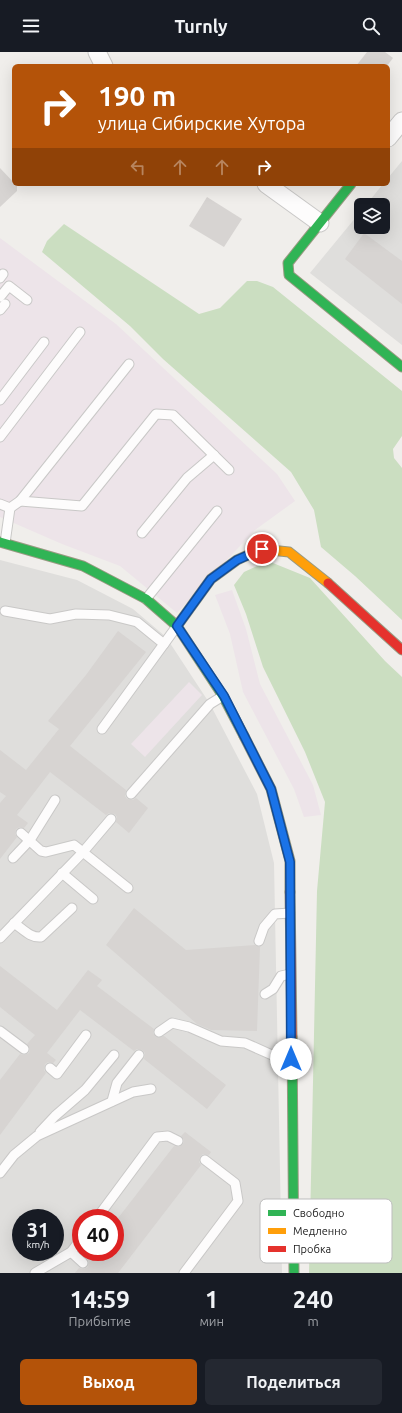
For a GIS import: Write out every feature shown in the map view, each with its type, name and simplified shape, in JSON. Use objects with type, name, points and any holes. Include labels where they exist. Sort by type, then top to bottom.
[{"type":"street","points":[[97,52],[103,64]]},
{"type":"street","points":[[390,136],[402,121]]},
{"type":"street","points":[[269,186],[320,223]]},
{"type":"street","points":[[349,186],[288,263],[289,275],[402,367]]},
{"type":"street","points":[[2,543],[82,566],[146,599],[177,626],[224,696],[271,789],[290,862],[293,1199]]},
{"type":"street","points":[[177,626],[211,579],[237,560],[262,549],[289,552],[315,571],[402,650]]},
{"type":"street","points":[[294,1263],[294,1273]]},
{"type":"lane","points":[[2,304],[9,286],[27,300]]},
{"type":"lane","points":[[0,437],[80,332]]},
{"type":"lane","points":[[0,400],[44,342]]},
{"type":"lane","points":[[2,543],[10,508],[20,501],[129,364]]},
{"type":"lane","points":[[0,427],[45,367]]},
{"type":"lane","points":[[20,501],[82,506],[156,414],[173,415],[230,470]]},
{"type":"lane","points":[[142,533],[187,478],[214,455]]},
{"type":"lane","points":[[0,504],[10,508]]},
{"type":"lane","points":[[146,599],[217,512]]},
{"type":"lane","points":[[5,611],[50,619],[76,614],[109,615],[137,622],[164,644]]},
{"type":"lane","points":[[102,729],[177,626]]},
{"type":"lane","points":[[132,794],[210,704],[224,696]]},
{"type":"lane","points":[[13,858],[30,840],[55,800]]},
{"type":"lane","points":[[0,938],[83,852],[112,819]]},
{"type":"lane","points":[[20,833],[41,851],[46,852],[74,845],[128,888]]},
{"type":"lane","points":[[62,873],[94,899]]},
{"type":"lane","points":[[14,923],[29,935],[35,938],[41,937],[72,908]]},
{"type":"lane","points":[[259,941],[264,927],[275,914],[290,913]]},
{"type":"lane","points":[[265,994],[273,989],[281,976],[290,974]]},
{"type":"lane","points":[[159,1032],[172,1023],[184,1026],[222,1042],[245,1043],[272,1055],[291,1059]]},
{"type":"lane","points":[[0,1031],[24,1049]]},
{"type":"lane","points":[[50,1068],[57,1074],[86,1035]]},
{"type":"lane","points":[[0,1173],[14,1155],[85,1090],[114,1055]]},
{"type":"lane","points":[[112,1101],[118,1083],[139,1055]]},
{"type":"lane","points":[[36,1136],[133,1092],[151,1089]]},
{"type":"lane","points":[[104,1209],[157,1137],[168,1136],[178,1141]]},
{"type":"lane","points":[[184,1273],[238,1201],[235,1183],[205,1160]]},
{"type":"lane","points":[[35,1273],[71,1252],[83,1262]]},
{"type":"shaded area","points":[[402,161],[402,345],[310,273],[354,220],[354,234],[390,234],[390,198],[372,198],[381,186],[390,186],[390,176]]},
{"type":"shaded area","points":[[0,238],[116,324],[277,474],[295,501],[255,530],[177,613],[120,566],[62,544],[0,517]]},
{"type":"shaded area","points":[[0,560],[77,580],[133,609],[166,637],[210,704],[257,794],[274,863],[281,1199],[260,1199],[260,1263],[282,1263],[282,1273],[0,1273]]},
{"type":"shaded area","points":[[232,590],[246,629],[260,684],[313,785],[321,815],[304,817],[294,789],[243,692],[230,634],[215,595]]},
{"type":"shaded area","points":[[189,682],[202,695],[145,757],[131,744]]},
{"type":"green space","points":[[64,224],[199,314],[220,308],[247,281],[257,281],[273,287],[402,391],[402,436],[393,449],[394,458],[402,468],[402,620],[355,576],[321,547],[314,510],[291,472],[163,359],[130,326],[42,252],[47,241]]},
{"type":"green space","points":[[268,561],[310,578],[385,661],[402,677],[402,1273],[309,1273],[309,1263],[392,1263],[392,1199],[311,1199],[317,891],[325,802],[305,752],[263,667],[246,614],[234,585],[244,572]]},
{"type":"building","points":[[367,52],[385,52],[393,58],[388,64],[358,64]]},
{"type":"building","points":[[0,168],[12,181],[12,186],[17,186],[17,191],[0,207]]},
{"type":"building","points":[[207,197],[242,219],[224,247],[189,226]]},
{"type":"building","points":[[363,234],[365,234],[402,261],[402,304],[345,259]]},
{"type":"building","points":[[118,631],[146,652],[70,746],[126,790],[125,796],[127,799],[133,800],[136,798],[148,808],[129,833],[116,822],[117,817],[115,814],[109,813],[106,815],[50,772],[17,815],[28,823],[24,828],[20,827],[16,829],[15,834],[17,837],[0,859],[0,803],[6,796],[0,792],[0,750],[26,770],[59,729],[48,721],[86,675]]},
{"type":"building","points":[[134,908],[186,950],[255,945],[260,947],[257,1031],[211,1030],[197,1024],[106,945]]},
{"type":"building","points":[[0,966],[57,1010],[88,970],[102,980],[97,986],[154,1029],[153,1033],[156,1037],[164,1036],[226,1085],[207,1109],[144,1059],[145,1053],[142,1050],[137,1049],[134,1051],[80,1010],[47,1053],[56,1060],[53,1063],[48,1062],[45,1064],[44,1070],[46,1073],[0,1135],[0,1080],[20,1054],[24,1055],[29,1053],[30,1049],[27,1044],[35,1035],[0,1007]]},
{"type":"building","points":[[185,1132],[211,1152],[209,1155],[203,1154],[200,1157],[199,1162],[201,1165],[118,1273],[75,1273],[79,1268],[84,1269],[88,1267],[88,1261],[124,1261],[124,1210],[174,1146],[179,1147],[183,1144],[184,1140],[181,1136]]},
{"type":"traffic: fast","points":[[349,186],[288,263],[289,275],[402,367]]},
{"type":"traffic: fast","points":[[0,542],[83,566],[146,599],[177,626],[223,696],[244,736]]},
{"type":"traffic: fast","points":[[292,1037],[293,1199]]},
{"type":"traffic: fast","points":[[294,1263],[294,1273]]},
{"type":"traffic: slow","points":[[177,626],[211,579],[237,560],[261,549],[289,552],[328,583]]},
{"type":"traffic: slow","points":[[244,736],[271,789],[290,861],[290,892]]},
{"type":"traffic: jam","points":[[328,583],[402,650]]},
{"type":"traffic: jam","points":[[290,892],[292,1037]]},
{"type":"route","points":[[262,549],[237,560],[211,579],[177,626],[224,696],[271,789],[290,862],[291,1059]]}]
